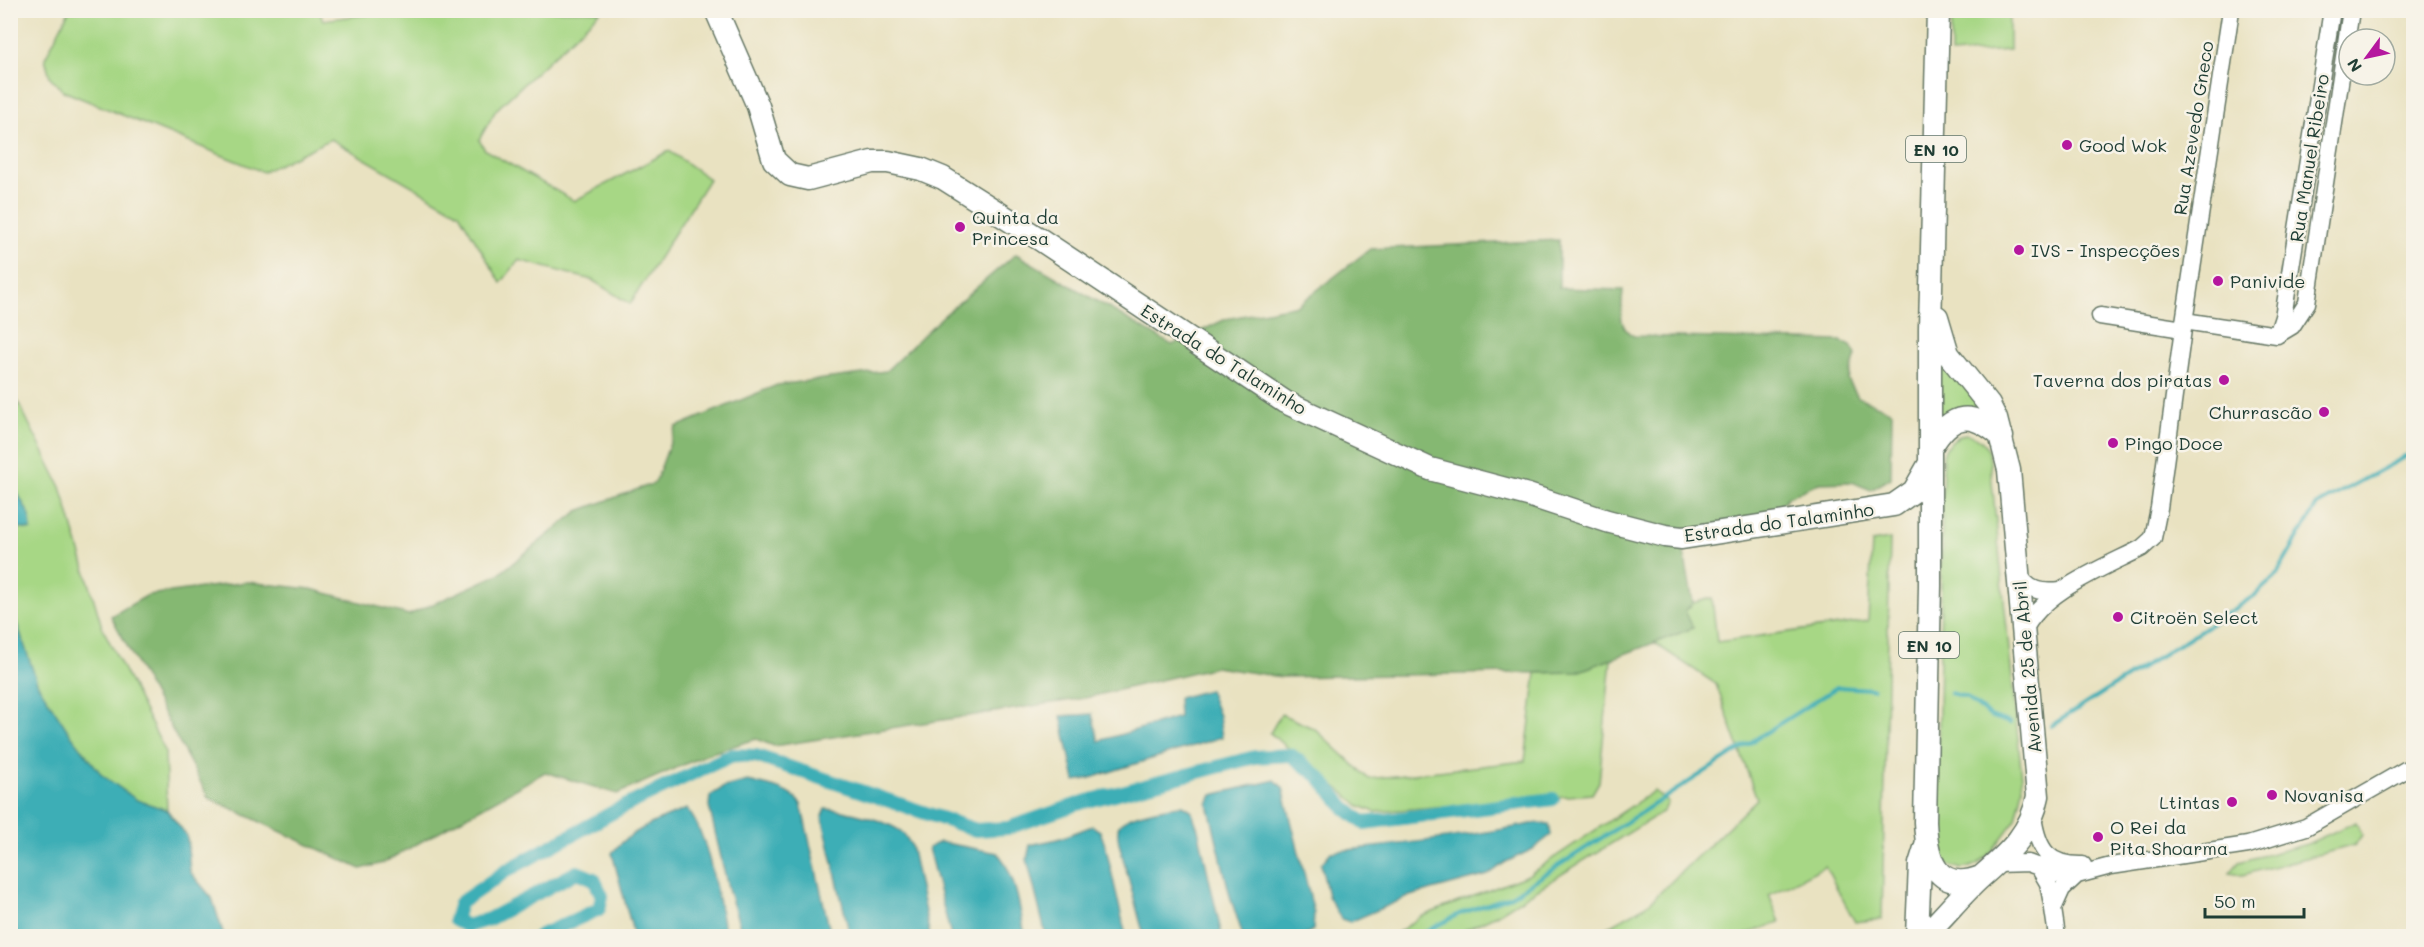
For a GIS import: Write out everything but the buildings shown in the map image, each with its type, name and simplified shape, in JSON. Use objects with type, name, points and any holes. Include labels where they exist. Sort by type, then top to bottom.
[{"type":"main road","name":"Estrada do Talaminho","points":[[716,10],[758,106],[774,160],[790,175],[808,179],[866,164],[888,162],[921,169],[943,178],[1041,240],[1285,402],[1430,469],[1528,495],[1607,521],[1665,536],[1682,538],[1894,506]]},
{"type":"main road","name":"Avenida 25 de Abril","points":[[1917,936],[1920,864],[1926,844],[1931,455],[1930,328],[1938,10]]},
{"type":"main road","name":"Avenida 25 de Abril","points":[[1928,936],[1930,930],[2023,836],[2033,817],[2038,796],[2009,470],[2002,437],[1989,405],[1948,354],[1939,328],[1932,287]]},
{"type":"main road","points":[[1929,536],[1914,518],[1894,506],[1914,491],[1940,432],[1952,421],[1974,418],[1986,423],[2002,437]]},
{"type":"main road","name":"Avenida 25 de Abril","points":[[1926,844],[1932,865],[1941,875],[1951,881],[1963,882],[1989,871]]},
{"type":"street","name":"Rua Azevedo Gneco","points":[[2023,632],[2034,612],[2061,591],[2142,548],[2152,538],[2159,508],[2183,325],[2231,10]]},
{"type":"street","points":[[2100,316],[2277,335],[2283,317],[2332,10]]},
{"type":"street","name":"Rua Manuel Ribeiro","points":[[2277,335],[2292,326],[2307,303],[2351,10]]},
{"type":"street","points":[[2018,572],[2023,582],[2033,589],[2047,593],[2061,591]]},
{"type":"street","points":[[1989,871],[2028,863],[2060,875],[2077,875],[2111,866],[2248,845],[2306,827],[2414,765]]},
{"type":"street","points":[[2033,817],[2036,837],[2044,854],[2068,866],[2111,866]]},
{"type":"street","points":[[2038,866],[2048,883],[2057,936]]},
{"type":"street","points":[[2053,909],[2062,889],[2077,875]]},
{"type":"green space","points":[[319,10],[323,20],[379,13],[379,10],[601,11],[496,110],[479,140],[485,150],[574,201],[669,151],[709,179],[630,304],[592,280],[519,260],[501,283],[459,213],[331,139],[263,172],[63,91],[50,77],[45,58],[69,11]]},
{"type":"green space","points":[[1958,11],[2009,11],[2009,50],[1951,54],[1951,19]]},
{"type":"green space","points":[[1559,240],[1559,288],[1623,290],[1622,322],[1628,332],[1634,336],[1841,341],[1851,346],[1856,355],[1848,380],[1858,397],[1892,412],[1891,478],[1871,490],[1852,482],[1819,483],[1788,497],[1772,515],[1683,547],[1693,603],[1685,611],[1693,628],[1577,672],[1282,677],[1215,667],[1085,698],[774,746],[756,739],[708,754],[617,794],[545,772],[383,863],[361,869],[209,798],[111,616],[148,595],[247,582],[311,589],[409,615],[499,574],[578,511],[655,483],[676,427],[777,385],[886,371],[942,317],[1016,254],[1172,345],[1226,319],[1298,305],[1370,249]]},
{"type":"green space","points":[[1937,347],[1986,408],[1937,425]]},
{"type":"green space","points":[[11,388],[61,487],[102,627],[165,751],[167,810],[187,836],[190,872],[212,898],[224,936],[11,936]]},
{"type":"green space","points":[[1965,434],[1980,439],[1989,452],[2023,788],[2016,819],[1992,851],[1979,863],[1961,869],[1946,864],[1937,848],[1943,456],[1951,442]]},
{"type":"green space","points":[[1890,539],[1882,919],[1855,922],[1825,866],[1769,895],[1780,922],[1741,936],[1592,936],[1647,905],[1757,799],[1716,684],[1654,643],[1693,628],[1685,611],[1693,603],[1712,598],[1717,642],[1868,621],[1872,542]]},
{"type":"green space","points":[[1611,659],[1599,782],[1592,794],[1375,812],[1360,806],[1270,733],[1281,714],[1315,729],[1369,779],[1525,761],[1536,673],[1577,672]]},
{"type":"green space","points":[[1654,791],[1668,802],[1664,811],[1496,915],[1453,936],[1393,936],[1420,917],[1528,875]]},
{"type":"green space","points":[[2356,822],[2362,835],[2355,845],[2242,875],[2230,873],[2239,862],[2307,844]]},
{"type":"water","points":[[11,460],[15,488],[30,516],[31,530],[11,527]]},
{"type":"water","points":[[11,606],[38,685],[68,731],[102,775],[137,800],[167,810],[187,836],[190,872],[212,898],[224,936],[11,936]]},
{"type":"water","points":[[1209,690],[1219,716],[1222,737],[1075,781],[1061,716],[1092,714],[1099,741],[1179,717],[1178,698]]},
{"type":"water","points":[[1275,780],[1283,788],[1314,913],[1313,930],[1302,936],[1243,936],[1230,896],[1208,804],[1212,795]]},
{"type":"water","points":[[748,781],[784,791],[801,804],[831,936],[743,936],[729,892],[709,806],[710,796],[724,787]]},
{"type":"water","points":[[1183,805],[1191,810],[1198,829],[1222,936],[1144,936],[1119,843],[1118,828],[1124,820],[1131,817]]},
{"type":"water","points":[[687,809],[702,835],[726,936],[634,936],[612,853],[637,832]]},
{"type":"water","points":[[825,809],[877,820],[904,834],[911,845],[930,936],[850,936],[822,816]]},
{"type":"water","points":[[1536,823],[1549,824],[1551,835],[1533,849],[1506,862],[1488,875],[1410,896],[1350,922],[1341,919],[1328,896],[1321,864],[1331,852],[1459,836]]},
{"type":"water","points":[[1092,826],[1100,831],[1106,848],[1126,936],[1046,936],[1027,859],[1030,845],[1058,839]]},
{"type":"water","points":[[940,842],[998,853],[1013,882],[1025,936],[951,936],[928,848]]},
{"type":"waterway","points":[[2051,726],[2254,596],[2276,576],[2317,505],[2414,452]]},
{"type":"waterway","points":[[1418,936],[1459,914],[1511,896],[1837,687],[1873,689]]},
{"type":"waterway","points":[[1950,693],[1966,697],[1990,716],[2010,723]]},
{"type":"waterway","points":[[539,936],[599,909],[602,896],[594,879],[577,872],[489,919],[467,926],[455,920],[460,903],[506,871],[619,809],[733,755],[756,756],[976,830],[1008,828],[1084,802],[1255,757],[1291,755],[1319,777],[1345,808],[1364,823],[1553,799]]},
{"type":"place","name":"Good Wok","points":[[2067,145]]},
{"type":"place","name":"Quinta da Princesa","points":[[960,227]]},
{"type":"place","name":"IVS - Inspecções","points":[[2019,250]]},
{"type":"place","name":"Panivide","points":[[2218,281]]},
{"type":"place","name":"Taverna dos piratas","points":[[2224,380]]},
{"type":"place","name":"Churrascão","points":[[2324,412]]},
{"type":"place","name":"Pingo Doce","points":[[2113,443]]},
{"type":"place","name":"Citroën Select","points":[[2118,617]]},
{"type":"place","name":"Novanisa","points":[[2272,795]]},
{"type":"place","name":"Ltintas","points":[[2232,802]]},
{"type":"place","name":"O Rei da Pita Shoarma","points":[[2098,837]]}]
